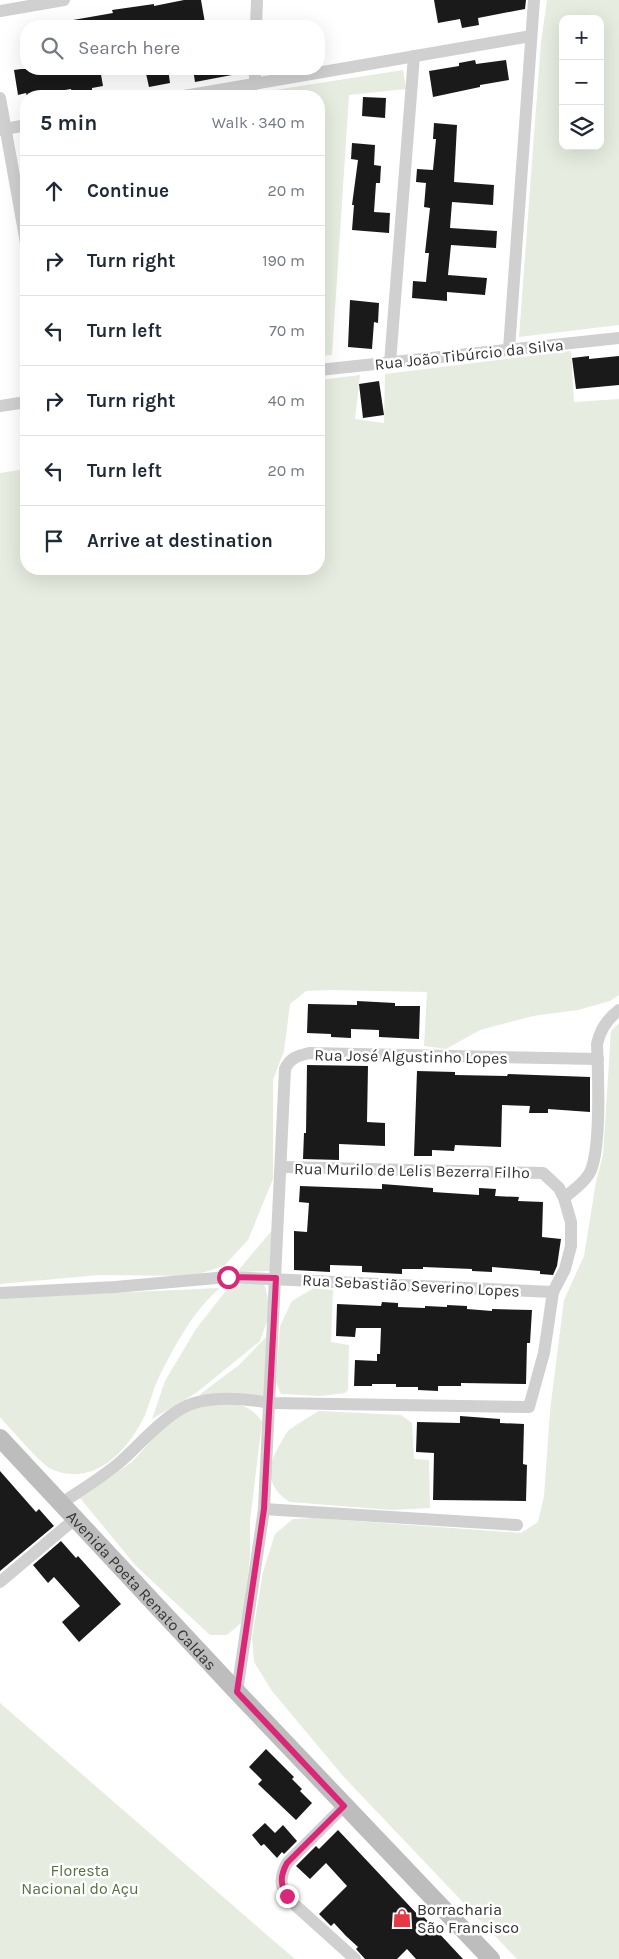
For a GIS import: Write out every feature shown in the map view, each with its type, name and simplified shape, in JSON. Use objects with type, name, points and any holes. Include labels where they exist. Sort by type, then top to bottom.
[{"type":"main road","name":"Avenida Poeta Renato Caldas","points":[[3,1448],[62,1503],[344,1806],[491,1959]]},
{"type":"street","points":[[0,11],[64,0]]},
{"type":"street","points":[[256,20],[257,0]]},
{"type":"street","points":[[509,349],[534,0]]},
{"type":"street","points":[[325,72],[531,36]]},
{"type":"street","points":[[390,363],[414,56]]},
{"type":"street","points":[[255,75],[255,84]]},
{"type":"street","points":[[220,90],[306,75]]},
{"type":"street","points":[[0,98],[3,129],[20,213]]},
{"type":"street","points":[[3,129],[20,126]]},
{"type":"street","name":"Rua João Tibúrcio da Silva","points":[[325,369],[619,338]]},
{"type":"street","points":[[0,406],[20,403]]},
{"type":"street","points":[[62,1503],[118,1464],[163,1422],[180,1409],[201,1402],[236,1398],[270,1403],[529,1406],[544,1353],[553,1292],[565,1269],[572,1246],[571,1222],[564,1198],[582,1183],[593,1165],[597,1138],[599,1033],[619,1010]]},
{"type":"street","name":"Rua José Algustinho Lopes","points":[[237,1692],[264,1509],[282,1167],[285,1069],[289,1062],[297,1056],[308,1053],[598,1059]]},
{"type":"street","name":"Rua Murilo de Lelis Bezerra Filho","points":[[282,1167],[543,1173],[559,1188],[564,1198]]},
{"type":"street","name":"Rua Sebastião Severino Lopes","points":[[0,1293],[115,1287],[228,1277],[553,1292]]},
{"type":"street","points":[[264,1509],[517,1525]]},
{"type":"street","points":[[0,1582],[76,1518]]},
{"type":"street","points":[[344,1806],[287,1863],[282,1874],[282,1886],[287,1896],[355,1959]]},
{"type":"green space","points":[[547,0],[619,0],[619,325],[519,337],[541,42]]},
{"type":"green space","points":[[403,70],[406,89],[349,95],[332,355],[325,356],[325,90],[275,90]]},
{"type":"green space","points":[[571,351],[574,402],[619,399],[619,995],[610,1001],[578,1010],[533,1016],[480,1030],[446,1049],[424,1046],[427,992],[306,991],[290,1004],[284,1051],[273,1080],[273,1179],[248,1240],[224,1266],[192,1276],[99,1275],[0,1284],[0,473],[20,470],[20,575],[325,575],[325,379],[360,375],[355,419],[384,423],[385,374]]},
{"type":"green space","points":[[619,1023],[619,1959],[517,1959],[343,1776],[272,1691],[254,1662],[252,1637],[263,1572],[275,1534],[293,1519],[314,1518],[521,1533],[538,1522],[544,1496],[550,1411],[564,1300],[584,1256],[596,1182],[603,1155],[611,1031]]},
{"type":"green space","points":[[273,1229],[271,1271],[237,1272]]},
{"type":"green space","points":[[232,1283],[264,1283],[271,1310],[260,1341],[196,1393],[152,1419],[165,1381],[196,1329]]},
{"type":"green space","points":[[220,1288],[203,1305],[188,1326],[160,1374],[145,1415],[138,1428],[119,1453],[108,1463],[95,1470],[81,1474],[67,1474],[51,1469],[33,1453],[0,1417],[0,1298]]},
{"type":"green space","points":[[314,1288],[333,1290],[331,1342],[349,1345],[348,1390],[345,1393],[320,1396],[281,1394],[276,1382],[280,1326],[292,1301]]},
{"type":"green space","points":[[267,1336],[264,1396],[199,1395],[239,1365]]},
{"type":"green space","points":[[215,1402],[236,1404],[247,1408],[262,1422],[250,1521],[250,1556],[244,1610],[241,1623],[227,1635],[210,1635],[136,1566],[80,1498],[132,1462],[160,1431],[186,1411]]},
{"type":"green space","points":[[319,1411],[401,1415],[412,1423],[414,1459],[429,1460],[430,1508],[392,1510],[290,1502],[282,1496],[273,1484],[271,1477],[272,1462],[275,1454],[289,1430]]},
{"type":"green space","name":"Floresta Nacional do Açu","points":[[0,1703],[275,1942],[295,1959],[0,1959]]},
{"type":"building","points":[[184,0],[201,0],[204,20],[73,20],[113,13],[112,10],[154,4],[154,6]]},
{"type":"building","points":[[434,0],[526,0],[525,9],[478,18],[479,25],[462,28],[460,19],[438,23]]},
{"type":"building","points":[[475,60],[476,64],[506,60],[509,80],[433,97],[429,71],[459,66],[459,63]]},
{"type":"building","points":[[20,69],[20,75],[101,75],[103,86],[92,88],[92,90],[20,90],[20,94],[18,95],[14,70]]},
{"type":"building","points":[[146,75],[169,75],[170,83],[149,87]]},
{"type":"building","points":[[194,75],[232,75],[195,82]]},
{"type":"building","points":[[363,97],[386,98],[385,118],[362,116]]},
{"type":"building","points":[[434,123],[457,125],[454,182],[494,185],[493,205],[452,202],[450,228],[497,231],[496,248],[451,245],[448,275],[487,278],[485,295],[447,292],[447,301],[412,298],[413,281],[426,282],[429,253],[425,253],[430,208],[424,207],[426,183],[416,182],[417,169],[433,170],[436,139],[433,139]]},
{"type":"building","points":[[352,143],[375,145],[374,165],[381,166],[380,183],[376,183],[374,212],[390,213],[389,233],[352,230],[354,205],[352,205],[358,160],[351,159]]},
{"type":"building","points":[[350,300],[379,303],[378,323],[374,322],[372,349],[348,347]]},
{"type":"building","points":[[589,356],[589,359],[619,356],[619,385],[576,389],[572,358]]},
{"type":"building","points":[[379,381],[384,415],[363,418],[359,384]]},
{"type":"building","points":[[357,1001],[395,1003],[395,1006],[420,1006],[419,1039],[379,1037],[379,1030],[351,1029],[351,1038],[331,1037],[331,1034],[307,1033],[308,1004],[357,1005]]},
{"type":"building","points":[[307,1065],[368,1066],[367,1122],[385,1123],[385,1146],[339,1144],[339,1160],[303,1159],[304,1133],[306,1133]]},
{"type":"building","points":[[417,1071],[455,1072],[455,1075],[507,1076],[508,1074],[590,1077],[590,1112],[548,1109],[548,1113],[529,1113],[530,1106],[502,1105],[501,1147],[455,1145],[454,1151],[432,1150],[432,1156],[414,1156]]},
{"type":"building","points":[[382,1184],[433,1188],[433,1192],[479,1195],[479,1188],[496,1189],[495,1196],[519,1197],[518,1201],[543,1202],[542,1237],[561,1239],[557,1266],[553,1275],[540,1274],[540,1271],[492,1267],[492,1272],[472,1271],[472,1269],[423,1267],[423,1269],[402,1269],[402,1274],[362,1272],[362,1266],[330,1265],[330,1272],[294,1270],[294,1231],[307,1232],[309,1203],[299,1202],[300,1186],[382,1189]]},
{"type":"building","points":[[382,1302],[398,1303],[398,1307],[425,1308],[425,1306],[447,1307],[447,1305],[467,1306],[467,1309],[492,1311],[492,1309],[532,1310],[530,1343],[527,1343],[526,1384],[461,1383],[461,1386],[438,1386],[438,1391],[418,1390],[418,1387],[396,1387],[396,1384],[354,1386],[355,1360],[377,1361],[377,1354],[380,1354],[381,1328],[356,1328],[355,1337],[336,1336],[337,1304],[381,1306]]},
{"type":"building","points":[[460,1416],[500,1419],[500,1423],[524,1424],[523,1464],[527,1465],[526,1501],[433,1500],[434,1453],[416,1452],[417,1422],[460,1423]]},
{"type":"building","points":[[0,1471],[36,1512],[39,1509],[54,1526],[0,1571]]},
{"type":"building","points":[[61,1541],[76,1558],[78,1556],[121,1604],[79,1642],[62,1622],[80,1606],[54,1577],[48,1583],[33,1565]]},
{"type":"building","points":[[266,1749],[294,1777],[292,1779],[302,1789],[300,1791],[312,1803],[296,1820],[258,1784],[262,1780],[249,1767]]},
{"type":"building","points":[[265,1823],[275,1833],[283,1825],[297,1841],[277,1858],[264,1844],[261,1846],[252,1835]]},
{"type":"building","points":[[338,1830],[419,1916],[421,1914],[463,1959],[416,1959],[407,1949],[397,1959],[365,1959],[356,1949],[358,1947],[334,1923],[331,1926],[319,1914],[347,1886],[326,1863],[310,1879],[296,1866],[316,1846],[319,1849]]},
{"type":"place","name":"Borracharia São Francisco","points":[[402,1918]]},
{"type":"route","points":[[228,1277],[276,1278],[264,1509],[237,1692],[344,1806],[287,1863],[282,1874],[282,1886],[287,1896]]}]
